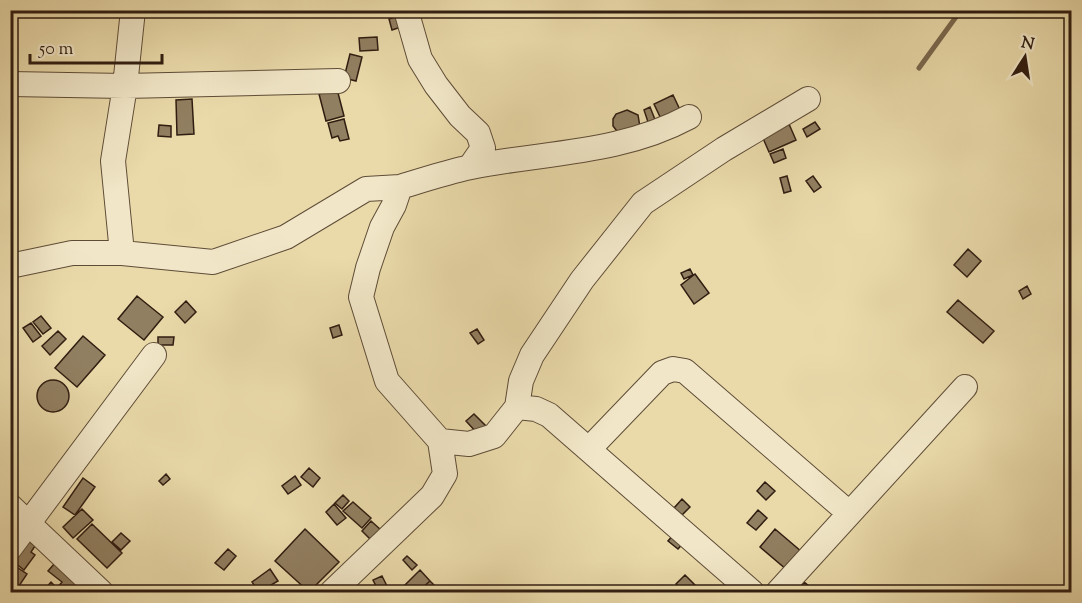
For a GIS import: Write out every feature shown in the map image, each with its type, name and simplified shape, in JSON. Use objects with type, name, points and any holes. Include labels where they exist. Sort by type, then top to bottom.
[{"type":"street","points":[[122,253],[113,161],[125,86],[133,10]]},
{"type":"street","points":[[406,10],[420,58],[454,108],[478,133],[483,148],[470,167]]},
{"type":"street","points":[[10,84],[125,86],[338,81]]},
{"type":"street","points":[[440,441],[468,444],[494,436],[517,407],[521,381],[532,355],[582,280],[643,203],[724,149],[808,99]]},
{"type":"street","points":[[10,266],[72,253],[122,253],[213,262],[286,237],[366,189],[400,187],[470,167],[570,154],[633,140],[673,126],[689,117]]},
{"type":"street","points":[[332,592],[432,496],[445,474],[440,441],[387,381],[361,297],[378,238],[400,187]]},
{"type":"street","points":[[10,548],[154,355]]},
{"type":"street","points":[[589,449],[662,373],[673,369],[686,371],[849,513]]},
{"type":"street","points":[[778,592],[965,387]]},
{"type":"street","points":[[517,407],[536,409],[549,416],[753,592]]},
{"type":"street","points":[[10,506],[101,592]]},
{"type":"building","points":[[401,15],[404,26],[392,30],[389,19]]},
{"type":"building","points":[[377,37],[378,50],[360,51],[359,38]]},
{"type":"building","points":[[350,54],[362,57],[356,81],[344,78]]},
{"type":"building","points":[[337,89],[344,116],[326,121],[319,94]]},
{"type":"building","points":[[673,95],[681,112],[662,121],[654,104]]},
{"type":"building","points":[[192,99],[194,134],[177,135],[176,100]]},
{"type":"building","points":[[650,107],[656,122],[649,125],[644,110]]},
{"type":"building","points":[[627,110],[638,115],[640,127],[620,135],[613,126],[613,119],[616,114]]},
{"type":"building","points":[[344,119],[349,139],[340,141],[338,136],[332,138],[328,123]]},
{"type":"building","points":[[815,122],[820,129],[807,137],[803,129]]},
{"type":"building","points":[[789,124],[796,140],[769,152],[762,136]]},
{"type":"building","points":[[159,125],[171,126],[171,137],[158,136]]},
{"type":"building","points":[[783,149],[786,158],[774,163],[770,154]]},
{"type":"building","points":[[787,176],[791,191],[784,193],[780,178]]},
{"type":"building","points":[[813,176],[821,187],[814,192],[806,181]]},
{"type":"building","points":[[968,249],[981,261],[967,277],[954,265]]},
{"type":"building","points":[[690,269],[693,275],[684,279],[681,273]]},
{"type":"building","points":[[695,274],[709,293],[694,304],[681,285]]},
{"type":"building","points":[[1027,286],[1031,294],[1023,299],[1019,291]]},
{"type":"building","points":[[137,296],[163,317],[144,340],[118,319]]},
{"type":"building","points":[[958,300],[994,331],[983,343],[947,312]]},
{"type":"building","points":[[186,301],[196,312],[185,323],[175,312]]},
{"type":"building","points":[[41,316],[51,328],[43,334],[33,322]]},
{"type":"building","points":[[31,323],[41,336],[33,342],[23,328]]},
{"type":"building","points":[[339,325],[342,335],[333,338],[330,328]]},
{"type":"building","points":[[477,329],[484,340],[478,344],[470,333]]},
{"type":"building","points":[[58,331],[66,339],[50,355],[42,346]]},
{"type":"building","points":[[83,336],[105,355],[77,387],[55,368]]},
{"type":"building","points":[[158,337],[174,337],[173,345],[158,345]]},
{"type":"building","points":[[53,380],[64,385],[69,396],[64,407],[53,412],[42,407],[37,396],[42,385]]},
{"type":"building","points":[[474,414],[486,426],[478,434],[466,421]]},
{"type":"building","points":[[309,468],[320,478],[313,487],[301,477]]},
{"type":"building","points":[[166,474],[170,479],[163,485],[159,481]]},
{"type":"building","points":[[295,476],[301,485],[288,494],[282,486]]},
{"type":"building","points":[[83,478],[95,487],[75,515],[63,507]]},
{"type":"building","points":[[765,482],[775,491],[766,500],[757,491]]},
{"type":"building","points":[[343,495],[349,501],[342,509],[335,503]]},
{"type":"building","points":[[682,499],[690,507],[682,515],[674,508]]},
{"type":"building","points":[[353,502],[371,518],[362,528],[343,511]]},
{"type":"building","points":[[334,504],[346,518],[337,525],[326,512]]},
{"type":"building","points":[[82,509],[93,520],[73,538],[63,527]]},
{"type":"building","points":[[758,510],[767,518],[756,530],[747,523]]},
{"type":"building","points":[[371,521],[381,530],[371,540],[362,531]]},
{"type":"building","points":[[92,524],[122,553],[107,568],[77,539]]},
{"type":"building","points":[[305,529],[339,562],[309,592],[275,561]]},
{"type":"building","points":[[775,529],[802,552],[787,570],[760,547]]},
{"type":"building","points":[[121,533],[130,541],[121,550],[112,542]]},
{"type":"building","points":[[675,533],[685,541],[678,549],[668,541]]},
{"type":"building","points":[[29,541],[35,546],[31,552],[35,555],[24,570],[14,562]]},
{"type":"building","points":[[228,549],[236,556],[224,570],[215,563]]},
{"type":"building","points":[[407,556],[417,565],[412,570],[403,560]]},
{"type":"building","points":[[55,563],[87,592],[43,591],[51,582],[57,588],[62,582],[48,571]]},
{"type":"building","points":[[12,564],[27,574],[15,592],[10,592]]},
{"type":"building","points":[[270,569],[278,581],[259,592],[252,582]]},
{"type":"building","points":[[420,570],[430,581],[418,592],[405,592],[401,589]]},
{"type":"building","points":[[685,575],[702,592],[685,592],[676,584]]},
{"type":"building","points":[[382,576],[390,592],[379,592],[373,580]]},
{"type":"building","points":[[430,581],[441,592],[422,592],[420,590]]},
{"type":"building","points":[[804,582],[809,586],[805,592],[797,592]]},
{"type":"waterway","points":[[919,68],[961,10]]}]
